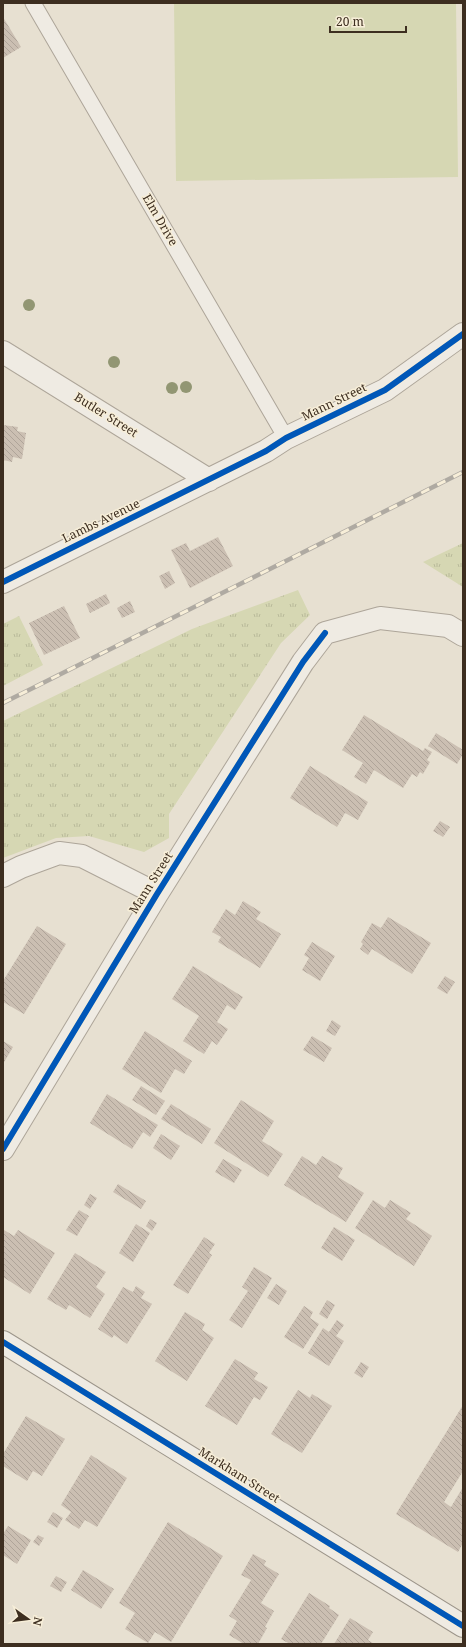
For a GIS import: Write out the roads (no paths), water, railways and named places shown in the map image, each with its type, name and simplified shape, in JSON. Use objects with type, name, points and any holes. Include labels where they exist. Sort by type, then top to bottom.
[{"type":"street","name":"Mann Street","points":[[209,480],[266,451],[286,438],[385,390],[463,334]]},
{"type":"street","name":"Butler Street","points":[[3,352],[209,480]]},
{"type":"street","name":"Lambs Avenue","points":[[3,582],[209,480]]},
{"type":"street","name":"Mann Street","points":[[3,1149],[157,894],[299,667],[325,633],[380,618],[448,626],[463,636]]},
{"type":"street","points":[[3,876],[21,867],[60,853],[82,856],[157,894]]},
{"type":"street","name":"Markham Street","points":[[3,1342],[463,1626]]},
{"type":"lane","name":"Elm Drive","points":[[33,3],[286,438]]},
{"type":"railway","points":[[3,703],[463,472]]}]
